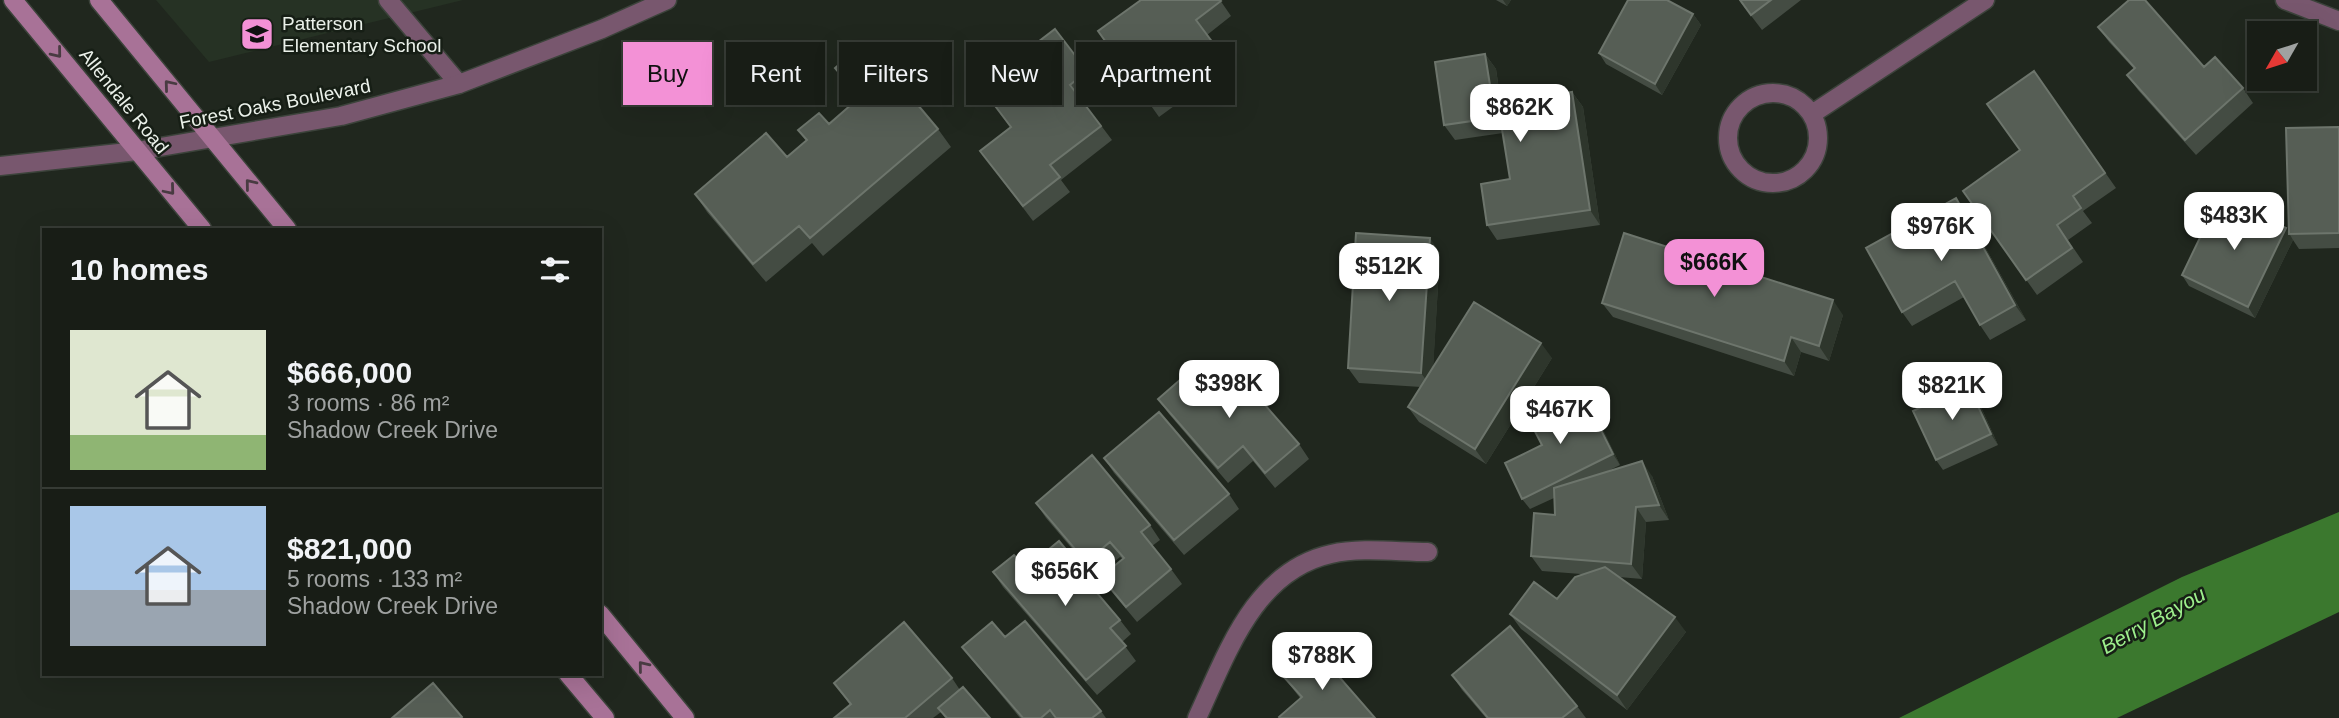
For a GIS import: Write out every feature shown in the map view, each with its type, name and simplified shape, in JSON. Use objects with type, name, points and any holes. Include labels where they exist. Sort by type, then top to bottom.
[{"type":"main road","name":"Allendale Road","points":[[13,0],[201,228]]},
{"type":"main road","points":[[99,0],[286,228]]},
{"type":"main road","points":[[602,616],[685,718]]},
{"type":"main road","points":[[570,676],[605,718]]},
{"type":"street","points":[[388,0],[458,84]]},
{"type":"street","name":"Forest Oaks Boulevard","points":[[0,166],[137,151],[341,117],[458,84],[602,29],[667,0]]},
{"type":"street","points":[[1812,114],[1985,0]]},
{"type":"street","points":[[2285,0],[2339,20]]},
{"type":"street","points":[[1776,93],[1796,100],[1812,114],[1818,129],[1818,144],[1809,165],[1792,180],[1777,184],[1762,182],[1748,176],[1737,164],[1728,137],[1738,110],[1748,100],[1776,93]]},
{"type":"street","points":[[1197,718],[1239,629],[1264,593],[1297,564],[1333,553],[1428,552]]},
{"type":"shaded area","name":"Patterson Elementary School","points":[[156,0],[463,0],[209,62]]},
{"type":"water","name":"Berry Bayou","points":[[2339,512],[2339,612],[2117,718],[1899,718],[2182,577]]},
{"type":"building","points":[[1141,0],[1221,1],[1196,20],[1212,42],[1106,42],[1098,31]]},
{"type":"building","points":[[1628,0],[1667,0],[1693,14],[1655,84],[1599,53]]},
{"type":"building","points":[[1740,0],[1771,0],[1751,15]]},
{"type":"building","points":[[2129,0],[2145,0],[2204,67],[2215,57],[2243,88],[2185,140],[2127,75],[2135,68],[2098,27]]},
{"type":"building","points":[[1055,29],[1076,57],[1076,80],[1070,85],[1076,93],[1076,105],[1085,105],[1101,126],[1050,165],[1060,177],[1023,206],[980,151],[1011,127],[994,105],[1062,105],[1062,42],[1038,42]]},
{"type":"building","points":[[1485,54],[1493,104],[1572,92],[1590,210],[1487,225],[1481,184],[1510,179],[1500,117],[1444,125],[1435,62]]},
{"type":"building","points":[[2034,71],[2105,173],[2073,196],[2081,208],[2057,225],[2072,248],[2026,280],[1963,191],[2020,150],[1987,104]]},
{"type":"building","points":[[851,105],[918,105],[938,129],[810,238],[799,226],[753,264],[695,194],[766,133],[787,157],[807,140],[798,130],[819,113],[829,124]]},
{"type":"building","points":[[2339,127],[2339,233],[2289,234],[2286,128]]},
{"type":"building","points":[[2220,196],[2286,228],[2248,307],[2182,275]]},
{"type":"building","points":[[1956,198],[2015,305],[1980,325],[1955,281],[1902,312],[1866,248]]},
{"type":"building","points":[[1356,233],[1430,238],[1421,373],[1348,368]]},
{"type":"building","points":[[1624,233],[1833,300],[1819,346],[1791,337],[1784,361],[1602,303]]},
{"type":"building","points":[[1474,302],[1541,343],[1475,449],[1408,407]]},
{"type":"building","points":[[1230,365],[1299,444],[1265,473],[1243,446],[1218,468],[1158,399],[1188,373],[1202,390]]},
{"type":"building","points":[[1968,385],[1991,434],[1936,460],[1913,411]]},
{"type":"building","points":[[1582,392],[1613,454],[1522,499],[1505,463],[1542,445],[1528,418]]},
{"type":"building","points":[[1159,412],[1229,494],[1174,540],[1104,458]]},
{"type":"building","points":[[1092,455],[1150,525],[1141,532],[1171,569],[1126,607],[1101,577],[1124,558],[1110,542],[1086,562],[1036,503]]},
{"type":"building","points":[[1642,461],[1659,505],[1636,507],[1631,564],[1531,556],[1534,513],[1555,515],[1554,488]]},
{"type":"building","points":[[1059,541],[1083,570],[1080,573],[1120,620],[1110,628],[1126,646],[1086,680],[993,572],[1014,555],[1026,568]]},
{"type":"building","points":[[1605,567],[1675,617],[1617,695],[1510,614],[1534,582],[1557,599],[1575,577]]},
{"type":"building","points":[[1025,621],[1101,711],[1092,718],[1056,718],[1050,710],[1041,718],[1023,718],[962,647],[992,622],[1005,637]]},
{"type":"building","points":[[904,622],[952,678],[905,718],[834,718],[851,704],[834,683]]},
{"type":"building","points":[[1510,626],[1577,706],[1562,718],[1488,718],[1452,675]]},
{"type":"building","points":[[1314,648],[1375,718],[1279,717],[1302,697],[1283,676]]},
{"type":"building","points":[[433,683],[461,718],[392,718]]},
{"type":"building","points":[[963,687],[990,718],[947,718],[938,708]]},
{"type":"place","name":"Patterson Elementary School","points":[[257,34]]}]
